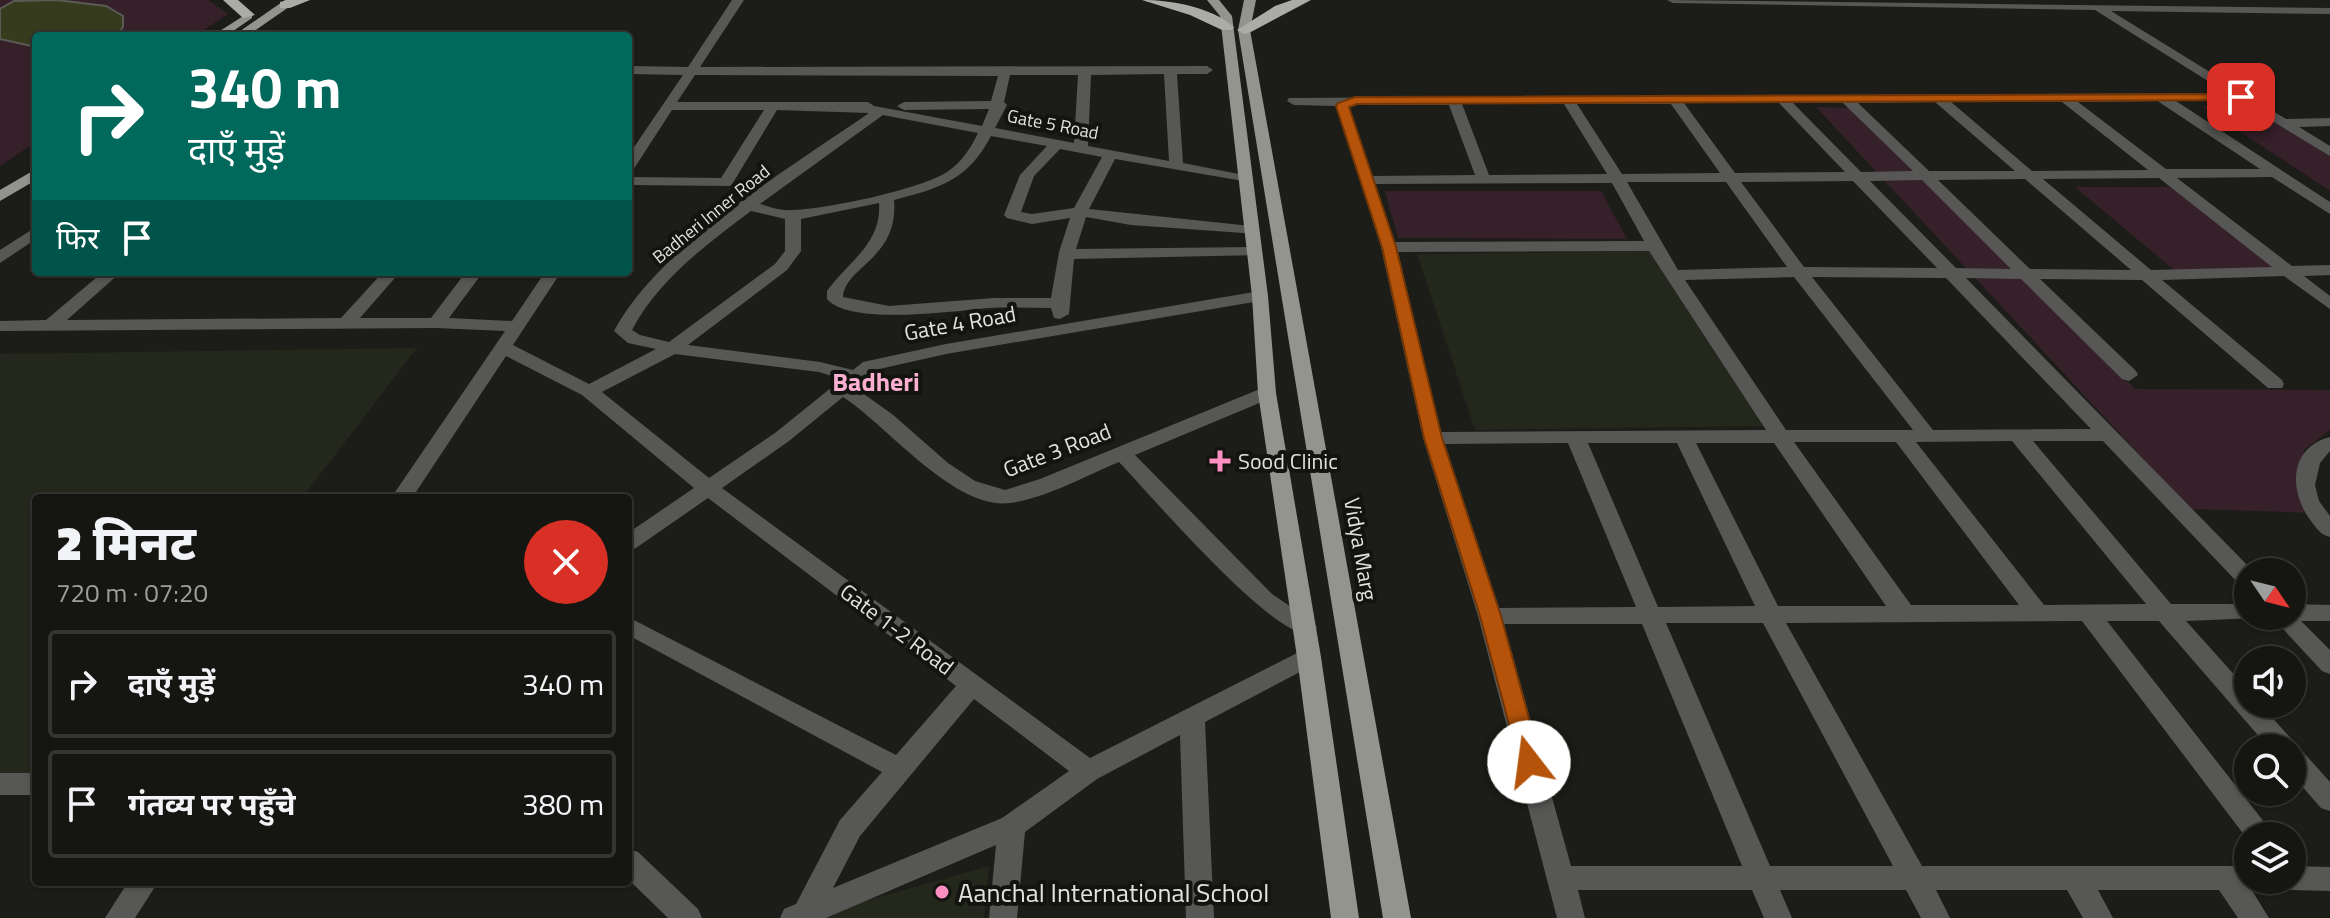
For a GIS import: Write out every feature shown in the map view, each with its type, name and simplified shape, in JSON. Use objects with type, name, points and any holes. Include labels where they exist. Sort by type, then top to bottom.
[{"type":"highway","points":[[230,0],[248,15]]},
{"type":"highway","points":[[289,3],[303,0]]},
{"type":"highway","points":[[1149,0],[1195,12],[1235,28],[1304,0]]},
{"type":"main road","points":[[224,32],[269,0]]},
{"type":"main road","name":"Vidya Marg","points":[[1213,0],[1235,28],[1397,918]]},
{"type":"main road","name":"Vidya Marg","points":[[1250,0],[1235,28],[1244,179],[1260,296],[1267,393],[1305,628],[1345,918]]},
{"type":"main road","points":[[245,32],[289,3]]},
{"type":"main road","points":[[0,183],[32,162]]},
{"type":"main road","points":[[0,197],[32,176]]},
{"type":"street","points":[[632,161],[738,0]]},
{"type":"street","points":[[1673,0],[2330,11]]},
{"type":"street","points":[[2098,8],[2330,152]]},
{"type":"street","points":[[632,72],[693,70],[844,90],[855,106],[1000,105]]},
{"type":"street","points":[[1170,70],[1176,166]]},
{"type":"street","points":[[667,106],[772,107],[844,90],[1005,71],[1207,70]]},
{"type":"street","points":[[751,206],[793,215],[923,188],[950,178],[969,158],[1000,105],[1005,71]]},
{"type":"street","points":[[1081,147],[1085,71]]},
{"type":"street","points":[[1937,97],[2275,384]]},
{"type":"street","points":[[1294,101],[2241,97]]},
{"type":"street","points":[[1846,98],[2129,375]]},
{"type":"street","points":[[2065,98],[2330,304]]},
{"type":"street","points":[[1782,99],[2234,564]]},
{"type":"street","points":[[2164,99],[2330,209]]},
{"type":"street","points":[[1675,100],[1799,272],[1927,435]]},
{"type":"street","points":[[1454,101],[1483,178]]},
{"type":"street","points":[[1569,101],[1616,176],[1654,246],[1781,438],[1905,615]]},
{"type":"street","points":[[1349,102],[1342,106],[1344,117],[1389,247],[1433,438],[1490,616],[1571,918]]},
{"type":"street","name":"Gate 5 Road","points":[[855,106],[1244,179]]},
{"type":"street","points":[[632,181],[726,183],[772,107]]},
{"type":"street","name":"Badheri Inner Road","points":[[672,348],[634,339],[623,331],[625,321],[682,259],[880,111]]},
{"type":"street","points":[[2282,123],[2330,122]]},
{"type":"street","points":[[1058,143],[1027,175],[1012,215],[1032,219],[1081,212],[1251,231]]},
{"type":"street","points":[[1061,330],[1059,303],[1067,254],[1094,179],[1112,153]]},
{"type":"street","points":[[1367,180],[2276,173]]},
{"type":"street","points":[[886,196],[889,213],[883,235],[871,254],[835,291],[835,299],[841,303],[869,311],[994,303],[1059,303]]},
{"type":"street","points":[[589,391],[672,348],[781,267],[793,251],[793,215]]},
{"type":"street","points":[[0,258],[32,235]]},
{"type":"street","points":[[1389,247],[1654,246]]},
{"type":"street","points":[[1067,254],[1254,252]]},
{"type":"street","points":[[1676,275],[1952,272],[2147,275],[2330,270]]},
{"type":"street","points":[[51,325],[108,276]]},
{"type":"street","points":[[345,324],[388,276]]},
{"type":"street","points":[[436,323],[472,276]]},
{"type":"street","points":[[404,494],[550,276]]},
{"type":"street","name":"Gate 4 Road","points":[[632,540],[805,420],[847,382],[888,360],[1260,296]]},
{"type":"street","points":[[0,326],[436,323],[515,326]]},
{"type":"street","name":"Gate 1-2 Road","points":[[502,347],[589,391],[708,488],[1088,771]]},
{"type":"street","name":"Gate 3 Road","points":[[672,348],[820,367],[847,382],[954,478],[975,489],[1000,496],[1047,484],[1267,393]]},
{"type":"street","points":[[2017,435],[2272,734]]},
{"type":"street","points":[[1433,438],[2111,435]]},
{"type":"street","points":[[1902,437],[2038,613]]},
{"type":"street","points":[[1576,438],[1778,918]]},
{"type":"street","points":[[1684,438],[1770,614],[1936,918]]},
{"type":"street","points":[[2330,443],[2313,456],[2302,488],[2308,502],[2330,530]]},
{"type":"street","points":[[1121,452],[1264,600],[1305,628]]},
{"type":"street","points":[[1490,616],[2234,612]]},
{"type":"street","points":[[2306,612],[2330,613]]},
{"type":"street","points":[[2088,613],[2250,822]]},
{"type":"street","points":[[632,627],[898,768]]},
{"type":"street","points":[[2296,630],[2330,665]]},
{"type":"street","points":[[800,916],[1012,826],[1088,771],[1309,657]]},
{"type":"street","points":[[800,916],[850,828],[971,685]]},
{"type":"street","points":[[1192,716],[1200,918]]},
{"type":"street","points":[[2306,773],[2330,800]]},
{"type":"street","points":[[0,784],[32,784]]},
{"type":"street","points":[[1003,918],[1012,826]]},
{"type":"street","points":[[632,865],[688,918]]},
{"type":"street","points":[[2074,877],[2099,918]]},
{"type":"street","points":[[1559,878],[2234,878]]},
{"type":"street","points":[[2306,878],[2330,879]]},
{"type":"street","points":[[119,918],[141,886]]},
{"type":"street","points":[[2244,894],[2255,918]]},
{"type":"shaded area","points":[[0,0],[208,0],[228,14],[201,32],[32,32],[32,145],[0,166]]},
{"type":"shaded area","points":[[2201,106],[2253,106],[2330,154],[2330,191]]},
{"type":"shaded area","points":[[1816,107],[1849,108],[2135,389],[2330,390],[2330,430],[2304,450],[2303,478],[2317,513],[2190,509]]},
{"type":"shaded area","points":[[2075,187],[2173,187],[2281,269],[2174,270]]},
{"type":"shaded area","points":[[1385,191],[1601,191],[1627,239],[1398,238]]},
{"type":"shaded area","points":[[1656,251],[1763,426],[1475,430],[1417,254]]},
{"type":"shaded area","points":[[417,348],[305,494],[32,494],[32,784],[0,784],[0,354]]},
{"type":"shaded area","name":"Aanchal International School","points":[[989,866],[984,918],[805,918]]},
{"type":"building","points":[[57,0],[106,6],[123,16],[123,27],[119,32],[32,32],[32,46],[0,39],[0,9],[14,1]]},
{"type":"place","name":"Sood Clinic","points":[[1220,461]]},
{"type":"place","name":"Aanchal International School","points":[[942,892]]},
{"type":"district","name":"Badheri","points":[[876,381]]},
{"type":"route","points":[[1529,762],[1490,616],[1433,438],[1389,247],[1342,106],[1355,101],[2241,97]]}]
